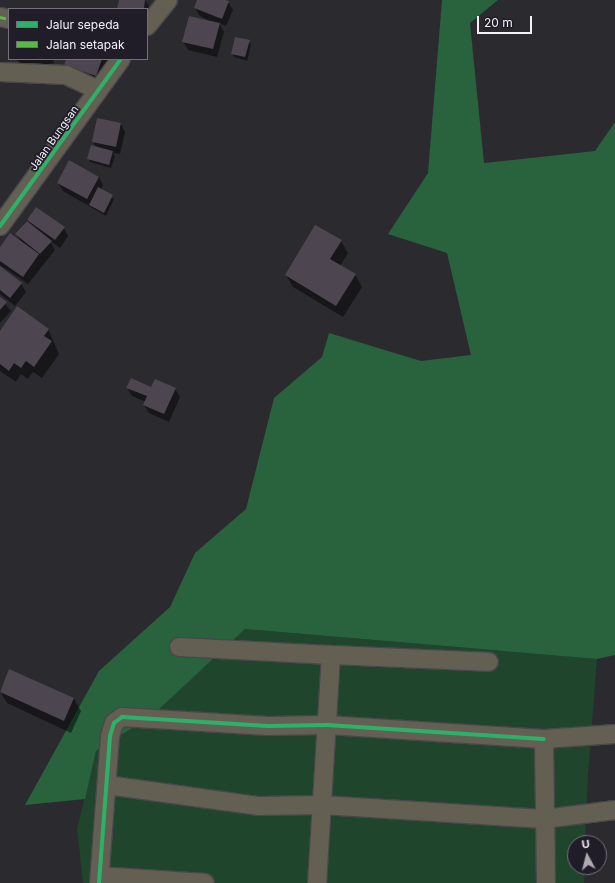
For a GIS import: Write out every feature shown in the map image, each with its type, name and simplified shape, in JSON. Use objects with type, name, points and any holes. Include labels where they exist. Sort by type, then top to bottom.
[{"type":"street","points":[[148,25],[168,0]]},
{"type":"street","name":"Jalan Bungsan","points":[[0,226],[120,60]]},
{"type":"street","points":[[0,72],[66,75],[98,90]]},
{"type":"street","points":[[179,647],[489,662]]},
{"type":"street","points":[[317,883],[331,655]]},
{"type":"street","points":[[205,883],[99,880],[110,736],[114,723],[122,717],[268,726],[327,725],[544,739],[615,734]]},
{"type":"street","points":[[544,739],[546,883]]},
{"type":"street","points":[[107,785],[258,806],[322,805],[544,819],[615,810]]},
{"type":"green space","points":[[442,0],[498,0],[470,23],[484,163],[595,151],[615,122],[615,655],[597,659],[245,629],[154,714],[96,751],[85,799],[25,805],[99,671],[170,607],[195,553],[246,509],[274,398],[322,357],[329,333],[421,361],[471,355],[447,253],[388,234],[428,173]]},
{"type":"green space","points":[[245,629],[597,659],[588,775],[585,835],[567,835],[567,875],[584,875],[584,883],[83,883],[77,829],[96,751],[154,714]]},
{"type":"building","points":[[119,0],[145,0],[144,8],[117,8]]},
{"type":"building","points":[[197,0],[229,1],[222,19],[194,8]]},
{"type":"building","points":[[189,16],[220,23],[213,49],[182,42]]},
{"type":"building","points":[[235,37],[250,40],[245,57],[231,54]]},
{"type":"building","points":[[66,60],[102,60],[96,76],[64,65]]},
{"type":"building","points":[[97,118],[121,123],[116,147],[92,142]]},
{"type":"building","points":[[91,145],[113,151],[109,165],[87,159]]},
{"type":"building","points":[[69,160],[99,177],[87,199],[57,183]]},
{"type":"building","points":[[98,187],[113,195],[104,213],[89,205]]},
{"type":"building","points":[[36,207],[65,227],[55,240],[27,220]]},
{"type":"building","points":[[27,221],[52,241],[40,254],[15,234]]},
{"type":"building","points":[[315,225],[342,240],[330,259],[356,274],[336,306],[285,275]]},
{"type":"building","points":[[10,233],[39,254],[23,277],[0,261],[0,247]]},
{"type":"building","points":[[0,266],[22,283],[10,298],[0,290]]},
{"type":"building","points":[[0,297],[7,302],[0,310]]},
{"type":"building","points":[[17,306],[49,329],[44,336],[52,341],[34,367],[26,361],[21,368],[14,363],[9,371],[0,364],[0,331]]},
{"type":"building","points":[[131,378],[151,387],[155,379],[176,388],[164,414],[143,405],[147,396],[126,388]]},
{"type":"building","points":[[9,669],[74,698],[64,721],[0,692]]},
{"type":"marked path","points":[[0,17],[8,19]]},
{"type":"cycle path","points":[[0,226],[120,60]]},
{"type":"cycle path","points":[[99,883],[110,736],[114,723],[122,717],[268,726],[327,725],[544,739]]}]
